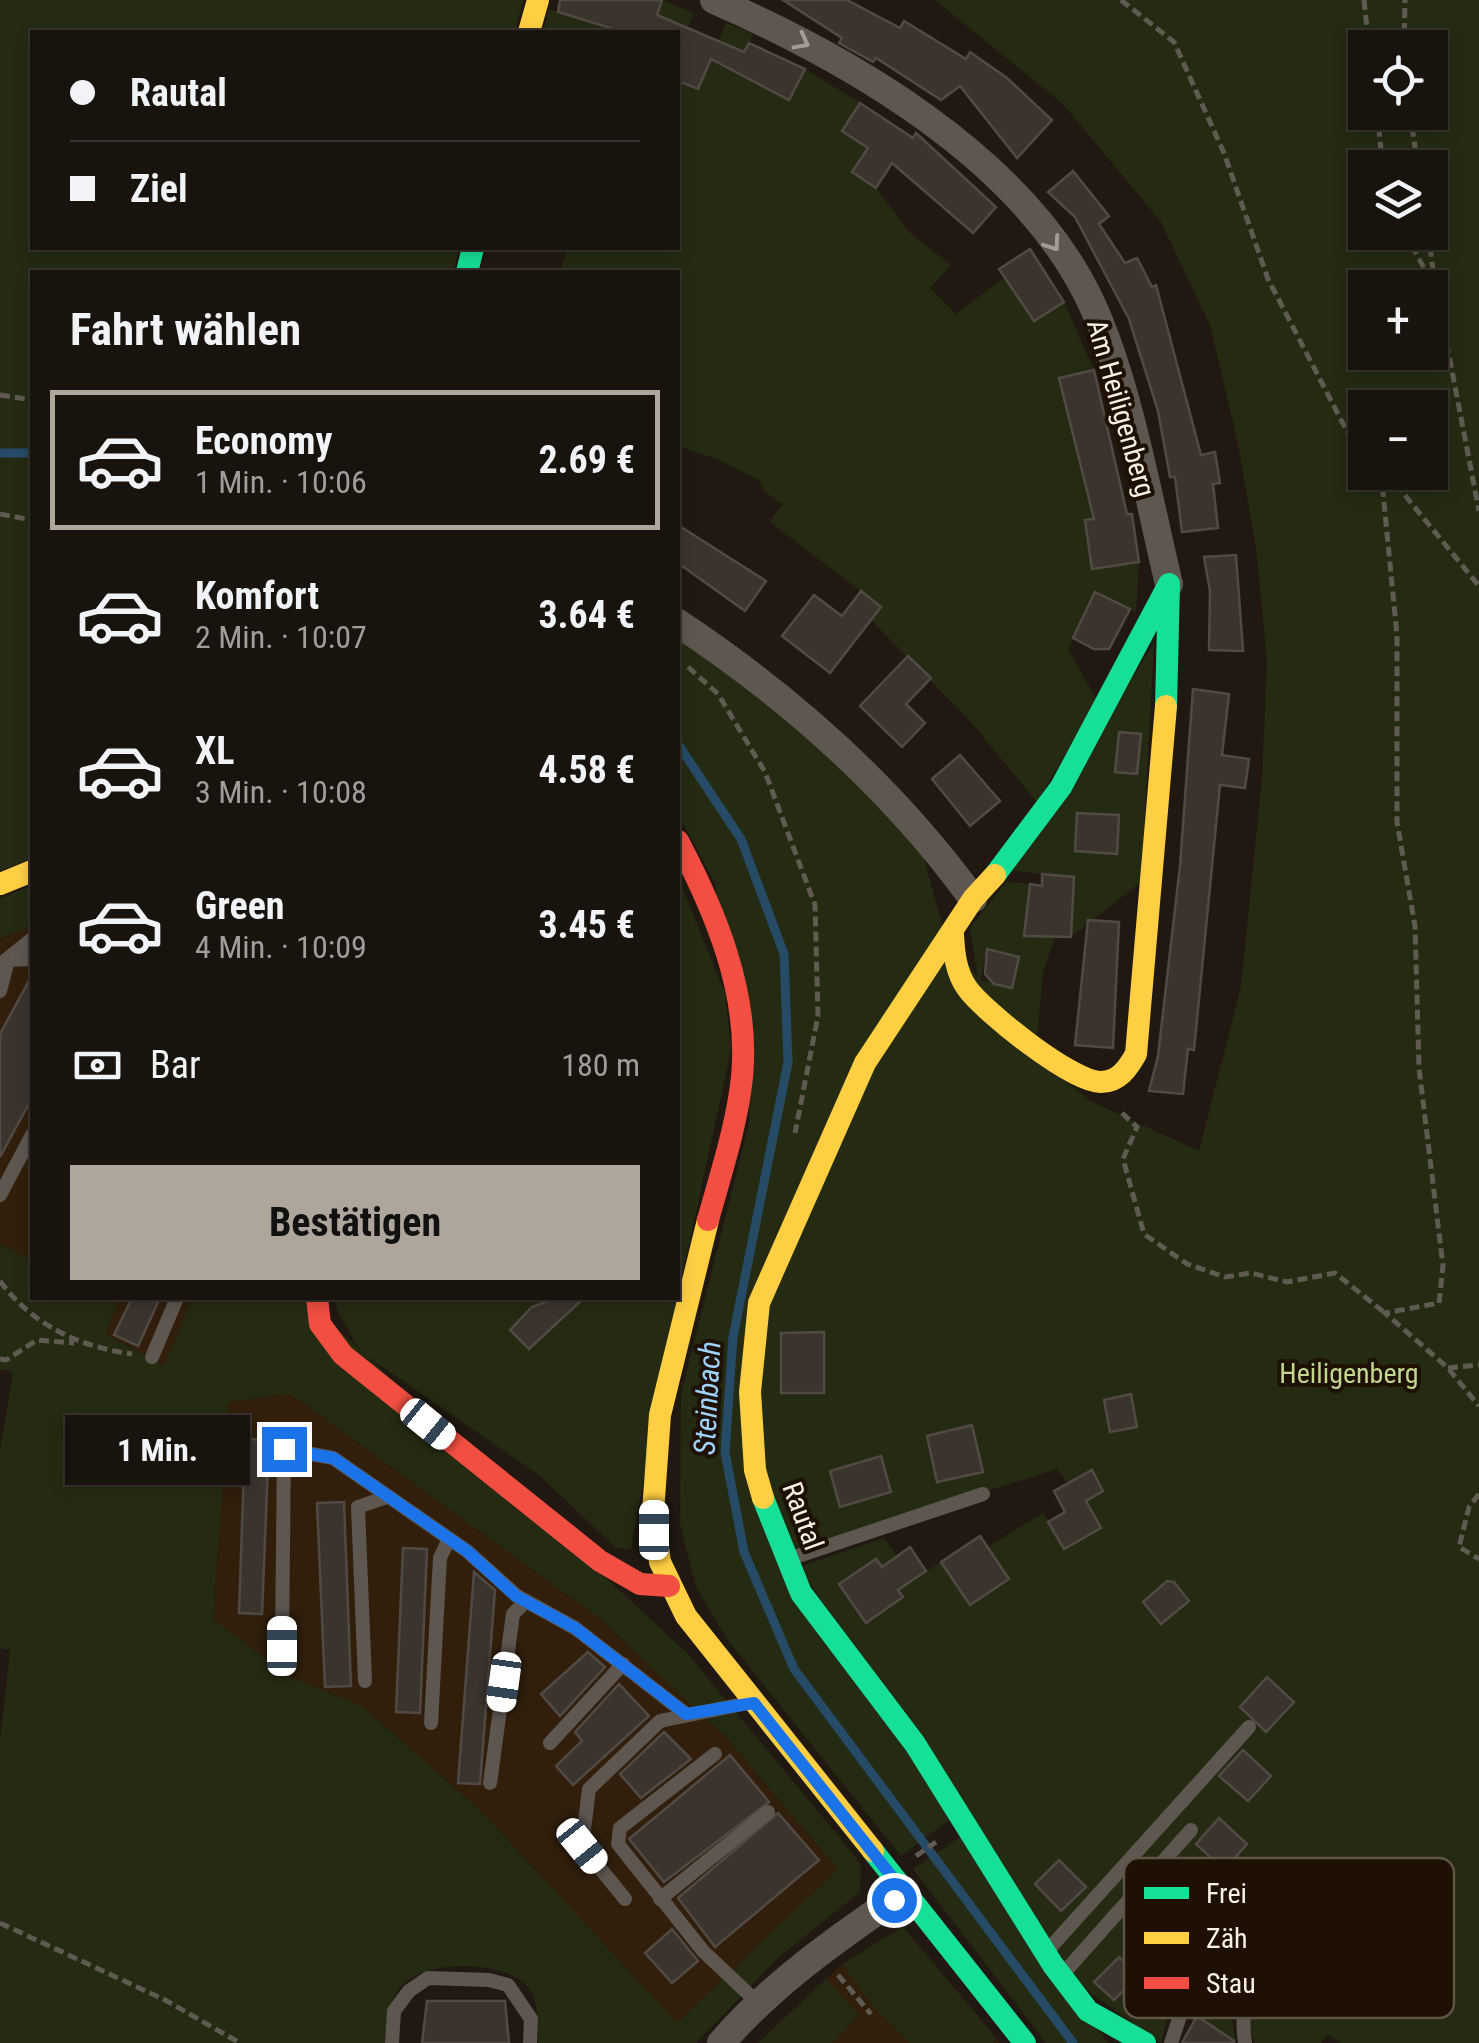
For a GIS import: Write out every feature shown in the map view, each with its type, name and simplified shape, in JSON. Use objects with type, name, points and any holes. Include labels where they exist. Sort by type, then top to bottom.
[{"type":"street","points":[[530,30],[538,0]]},
{"type":"street","name":"Am Heiligenberg","points":[[714,0],[838,61],[908,105],[991,172],[1040,225],[1085,291],[1107,348],[1170,584],[1166,693],[1136,1054],[1128,1070],[1110,1082],[1091,1083]]},
{"type":"street","points":[[1091,1083],[978,1002],[964,984],[952,935],[973,900],[1023,843],[1062,787],[1170,584]]},
{"type":"street","points":[[680,624],[774,690],[860,768],[932,843],[973,900]]},
{"type":"street","points":[[680,845],[704,888],[738,993],[744,1051],[735,1118],[664,1405],[655,1469],[654,1530],[668,1586],[754,1703],[1025,2043]]},
{"type":"street","points":[[0,884],[30,871]]},
{"type":"street","name":"Rautal","points":[[952,935],[865,1063],[759,1302],[750,1392],[755,1470],[801,1593],[915,1744],[1045,1954],[1088,2011],[1145,2043]]},
{"type":"street","points":[[316,1300],[320,1324],[343,1355],[600,1561],[640,1584],[668,1586]]},
{"type":"street","points":[[721,2043],[757,2002],[838,1937],[904,1892]]},
{"type":"lane","points":[[0,991],[4,960],[30,940]]},
{"type":"lane","points":[[4,960],[30,959]]},
{"type":"lane","points":[[0,1195],[30,1139]]},
{"type":"lane","points":[[152,1357],[175,1300]]},
{"type":"lane","points":[[282,1646],[284,1449],[333,1458],[449,1540],[526,1601],[575,1628],[686,1714]]},
{"type":"lane","points":[[786,1560],[983,1494]]},
{"type":"lane","points":[[365,1681],[358,1507],[387,1497]]},
{"type":"lane","points":[[432,1723],[440,1558],[449,1540]]},
{"type":"lane","points":[[490,1783],[513,1614],[526,1601]]},
{"type":"lane","points":[[550,1743],[622,1664]]},
{"type":"lane","points":[[625,1899],[582,1846],[590,1788],[660,1721],[754,1703]]},
{"type":"lane","points":[[1131,1858],[1249,1726]]},
{"type":"lane","points":[[715,1754],[620,1828],[618,1844],[703,1951],[757,2002]]},
{"type":"lane","points":[[660,1899],[768,1812]]},
{"type":"lane","points":[[1166,1858],[1191,1830]]},
{"type":"lane","points":[[1045,1954],[1124,1866]]},
{"type":"lane","points":[[1062,1976],[1124,1906]]},
{"type":"lane","points":[[392,2043],[394,2012],[408,1990],[428,1978],[489,1980],[508,1985],[521,1998],[531,2019],[530,2043]]},
{"type":"lane","points":[[1171,2043],[1179,2018]]},
{"type":"lane","points":[[1241,2018],[1245,2043]]},
{"type":"path","points":[[1121,0],[1174,42],[1224,153],[1268,279],[1348,433]]},
{"type":"path","points":[[1364,0],[1367,30]]},
{"type":"path","points":[[1404,30],[1405,0]]},
{"type":"path","points":[[1448,354],[1479,511]]},
{"type":"path","points":[[0,395],[30,400]]},
{"type":"path","points":[[1385,490],[1397,636],[1396,822],[1415,926],[1419,1068],[1442,1266],[1439,1303],[1385,1313]]},
{"type":"path","points":[[1398,490],[1479,586]]},
{"type":"path","points":[[0,514],[30,520]]},
{"type":"path","points":[[680,660],[718,694],[764,772],[815,905],[818,1016],[794,1135]]},
{"type":"path","points":[[1091,1083],[1137,1127],[1124,1159],[1144,1234],[1186,1264],[1225,1277],[1251,1273],[1287,1282],[1335,1273],[1448,1368],[1479,1406]]},
{"type":"path","points":[[0,1280],[14,1300],[77,1344]]},
{"type":"path","points":[[0,1359],[6,1360],[37,1340],[152,1357]]},
{"type":"path","points":[[1448,1368],[1479,1365]]},
{"type":"path","points":[[1479,1494],[1469,1507],[1459,1547],[1479,1559]]},
{"type":"path","points":[[920,1853],[947,1836]]},
{"type":"path","points":[[0,1923],[165,2000],[240,2043]]},
{"type":"path","points":[[832,1968],[871,2014]]},
{"type":"shaded area","points":[[30,926],[30,1259],[0,1244],[0,939]]},
{"type":"shaded area","points":[[110,1300],[192,1300],[165,1366],[105,1334],[118,1304]]},
{"type":"shaded area","points":[[291,1394],[598,1617],[726,1737],[838,1869],[677,2024],[482,1812],[362,1706],[290,1677],[213,1619],[227,1402]]},
{"type":"shaded area","points":[[903,1927],[1000,2043],[758,2043],[843,1964]]},
{"type":"green space","points":[[0,0],[523,0],[516,30],[30,30],[30,250],[458,250],[454,270],[30,270],[30,859],[0,871]]},
{"type":"green space","points":[[662,0],[694,13],[680,45],[680,30],[652,30]]},
{"type":"green space","name":"Heiligenberg","points":[[935,0],[1479,0],[1479,2043],[1341,2043],[1327,2034],[1321,2043],[1255,2043],[1251,2029],[1250,2018],[1454,2018],[1454,1858],[1124,1858],[1124,2017],[1082,1987],[799,1567],[884,1538],[914,1579],[941,1562],[970,1604],[1009,1579],[988,1547],[1043,1513],[1064,1549],[1101,1529],[1086,1501],[1103,1490],[1092,1470],[1068,1483],[1057,1469],[794,1552],[742,1475],[952,1818],[901,1856],[727,1639],[696,1587],[680,1524],[681,1394],[750,1120],[715,883],[680,818],[680,638],[764,698],[850,776],[922,851],[944,932],[1041,1062],[1092,1102],[1199,1151],[1241,987],[1262,779],[1267,662],[1257,556],[1238,443],[1210,325],[1161,222],[1063,104]]},
{"type":"green space","points":[[549,9],[617,30],[544,30]]},
{"type":"green space","points":[[726,23],[753,34],[735,72],[788,100],[805,69],[860,103],[842,130],[868,148],[853,172],[876,188],[909,232],[951,265],[930,288],[956,314],[1005,277],[1034,321],[1064,302],[1094,370],[1059,379],[1073,436],[1108,428],[1114,459],[1083,466],[1095,519],[1085,521],[1091,568],[1139,562],[1136,612],[1095,593],[1068,649],[1097,700],[1037,802],[971,722],[871,620],[880,606],[770,522],[782,504],[764,491],[760,481],[717,459],[680,447],[680,270],[561,270],[566,250],[680,250],[680,82],[698,89]]},
{"type":"green space","points":[[1154,643],[1141,882],[1071,937],[1073,877],[1013,871]],"holes":[[[1077,813],[1118,815],[1116,854],[1075,851]]]},
{"type":"green space","points":[[680,882],[725,993],[731,1050],[680,1286]]},
{"type":"green space","points":[[1006,882],[1030,884],[1025,928],[1055,937],[1043,972],[1037,1039],[980,992],[970,928]],"holes":[[[987,950],[1012,987],[980,980]]]},
{"type":"green space","points":[[30,887],[30,926],[0,939],[0,898]]},
{"type":"green space","points":[[0,1244],[30,1259],[30,1300],[110,1300],[118,1304],[105,1334],[164,1366],[192,1300],[306,1300],[687,1653],[853,1854],[861,1866],[860,1892],[779,1957],[696,2043],[538,2043],[537,2009],[530,1990],[520,1980],[490,1968],[453,1966],[420,1973],[401,1987],[392,2001],[385,2043],[0,2043],[0,1741],[10,1650],[0,1648],[0,1450],[13,1372],[0,1369]],"holes":[[[291,1394],[598,1617],[726,1737],[838,1869],[677,2023],[482,1812],[362,1706],[290,1677],[213,1619],[228,1402]]]},
{"type":"green space","points":[[335,1300],[677,1300],[631,1549],[616,1548],[539,1475],[361,1352]]},
{"type":"green space","points":[[962,1836],[1108,2043],[1046,2043],[913,1869]]},
{"type":"green space","points":[[903,1927],[996,2038],[993,2043],[911,2043],[875,2009],[842,1964]]},
{"type":"green space","points":[[826,1979],[859,2015],[832,2043],[758,2043]]},
{"type":"green space","points":[[1126,2018],[1167,2018],[1161,2043]]},
{"type":"green space","points":[[1200,2018],[1232,2018],[1236,2042]]},
{"type":"building","points":[[560,0],[662,0],[657,15],[744,52],[749,43],[805,69],[789,100],[711,59],[698,89],[680,82],[680,30],[616,30],[558,12]]},
{"type":"building","points":[[783,0],[847,0],[900,28],[904,21],[966,59],[970,52],[1007,78],[1052,120],[1017,158],[960,86],[941,100],[876,58],[873,62],[839,43],[842,38]]},
{"type":"building","points":[[860,103],[913,138],[916,133],[996,207],[973,233],[892,163],[876,188],[852,172],[868,148],[842,131]]},
{"type":"building","points":[[1073,171],[1109,216],[1099,224],[1125,263],[1137,258],[1152,287],[1156,285],[1201,455],[1215,452],[1220,483],[1213,484],[1218,528],[1182,532],[1175,477],[1170,477],[1158,411],[1129,319],[1075,217],[1048,192]]},
{"type":"building","points":[[1030,249],[1064,302],[1034,321],[999,269]]},
{"type":"building","points":[[1094,370],[1127,514],[1132,514],[1139,562],[1092,569],[1085,520],[1094,519],[1059,378]]},
{"type":"building","points":[[680,526],[766,581],[745,611],[680,564]]},
{"type":"building","points":[[1236,555],[1243,651],[1209,650],[1210,591],[1204,557]]},
{"type":"building","points":[[861,591],[881,607],[830,673],[782,636],[814,595],[842,616]]},
{"type":"building","points":[[1095,592],[1130,609],[1109,649],[1094,649],[1073,638]]},
{"type":"building","points":[[908,656],[931,678],[906,704],[925,723],[902,747],[860,706]]},
{"type":"building","points":[[1193,689],[1229,694],[1222,755],[1249,759],[1245,788],[1220,785],[1194,1050],[1188,1049],[1183,1094],[1149,1091],[1158,1056],[1180,866]]},
{"type":"building","points":[[1119,732],[1141,734],[1137,774],[1115,772]]},
{"type":"building","points":[[960,755],[1000,801],[970,826],[932,779]]},
{"type":"building","points":[[1077,813],[1119,815],[1117,854],[1075,851]]},
{"type":"building","points":[[1042,874],[1074,877],[1071,937],[1024,936],[1030,884],[1042,886]]},
{"type":"building","points":[[1088,920],[1119,922],[1113,1048],[1075,1045]]},
{"type":"building","points":[[987,949],[1019,957],[1012,988],[994,984],[985,974]]},
{"type":"building","points":[[30,979],[30,1102],[0,1157],[0,1034]]},
{"type":"building","points":[[131,1300],[159,1300],[138,1346],[114,1335]]},
{"type":"building","points":[[551,1300],[582,1300],[529,1349],[510,1330],[532,1307]]},
{"type":"building","points":[[824,1332],[824,1393],[781,1393],[781,1333]]},
{"type":"building","points":[[1131,1394],[1137,1427],[1110,1432],[1104,1400]]},
{"type":"building","points":[[972,1425],[983,1472],[937,1482],[927,1436]]},
{"type":"building","points":[[245,1439],[269,1440],[262,1614],[239,1613]]},
{"type":"building","points":[[881,1456],[891,1492],[840,1507],[830,1471]]},
{"type":"building","points":[[1092,1470],[1103,1491],[1086,1501],[1101,1528],[1064,1549],[1048,1522],[1065,1512],[1054,1491]]},
{"type":"building","points":[[344,1502],[351,1686],[325,1687],[317,1503]]},
{"type":"building","points":[[980,1536],[1009,1579],[970,1605],[941,1562]]},
{"type":"building","points":[[910,1547],[926,1571],[898,1590],[903,1597],[866,1623],[839,1584],[876,1559],[882,1567]]},
{"type":"building","points":[[403,1548],[427,1549],[420,1713],[396,1712]]},
{"type":"building","points":[[474,1572],[495,1590],[480,1784],[458,1783]]},
{"type":"building","points":[[1167,1581],[1174,1582],[1189,1601],[1161,1624],[1143,1602]]},
{"type":"building","points":[[588,1652],[605,1667],[560,1716],[541,1694]]},
{"type":"building","points":[[1267,1677],[1294,1702],[1266,1732],[1240,1707]]},
{"type":"building","points":[[619,1684],[649,1716],[573,1785],[556,1766],[582,1741],[575,1732]]},
{"type":"building","points":[[664,1732],[691,1759],[641,1798],[620,1774]]},
{"type":"building","points":[[1243,1750],[1271,1776],[1248,1801],[1219,1776]]},
{"type":"building","points":[[730,1755],[769,1802],[664,1882],[629,1839]]},
{"type":"building","points":[[778,1813],[819,1860],[715,1947],[678,1898]]},
{"type":"building","points":[[1219,1818],[1247,1844],[1235,1858],[1211,1858],[1196,1844]]},
{"type":"building","points":[[1059,1860],[1086,1887],[1061,1911],[1035,1884]]},
{"type":"building","points":[[672,1929],[698,1961],[672,1983],[645,1953]]},
{"type":"building","points":[[1119,1957],[1124,1962],[1124,1990],[1114,2000],[1094,1982]]},
{"type":"building","points":[[427,2001],[505,2001],[509,2043],[422,2043]]},
{"type":"building","points":[[1196,2018],[1234,2041],[1234,2043],[1182,2043]]},
{"type":"waterway","name":"Steinbach","points":[[0,453],[30,453]]},
{"type":"waterway","name":"Steinbach","points":[[680,747],[741,839],[784,954],[788,1062],[733,1337],[725,1452],[744,1552],[794,1669],[1073,2043]]},
{"type":"traffic: fast","points":[[468,270],[472,250]]},
{"type":"traffic: fast","points":[[995,875],[1061,787],[1169,584],[1166,706]]},
{"type":"traffic: fast","points":[[763,1498],[801,1593],[915,1744],[1053,1965],[1088,2011],[1145,2043]]},
{"type":"traffic: fast","points":[[873,1851],[1025,2043]]},
{"type":"traffic: slow","points":[[530,30],[538,0]]},
{"type":"traffic: slow","points":[[953,935],[963,982],[1009,1028],[1051,1059],[1088,1079],[1113,1080],[1122,1073],[1136,1054],[1166,706]]},
{"type":"traffic: slow","points":[[0,884],[30,872]]},
{"type":"traffic: slow","points":[[763,1498],[755,1470],[750,1392],[759,1303],[865,1063],[973,899],[995,875]]},
{"type":"traffic: slow","points":[[708,1220],[660,1415],[653,1512],[660,1562],[686,1616],[873,1851]]},
{"type":"traffic: jam","points":[[680,845],[717,925],[741,1015],[740,1095],[708,1220]]},
{"type":"traffic: jam","points":[[317,1300],[320,1324],[343,1355],[600,1561],[640,1584],[669,1586]]},
{"type":"route","points":[[284,1449],[333,1458],[467,1551],[516,1596],[575,1628],[686,1714],[715,1706],[754,1703],[904,1892],[894,1900]]}]
